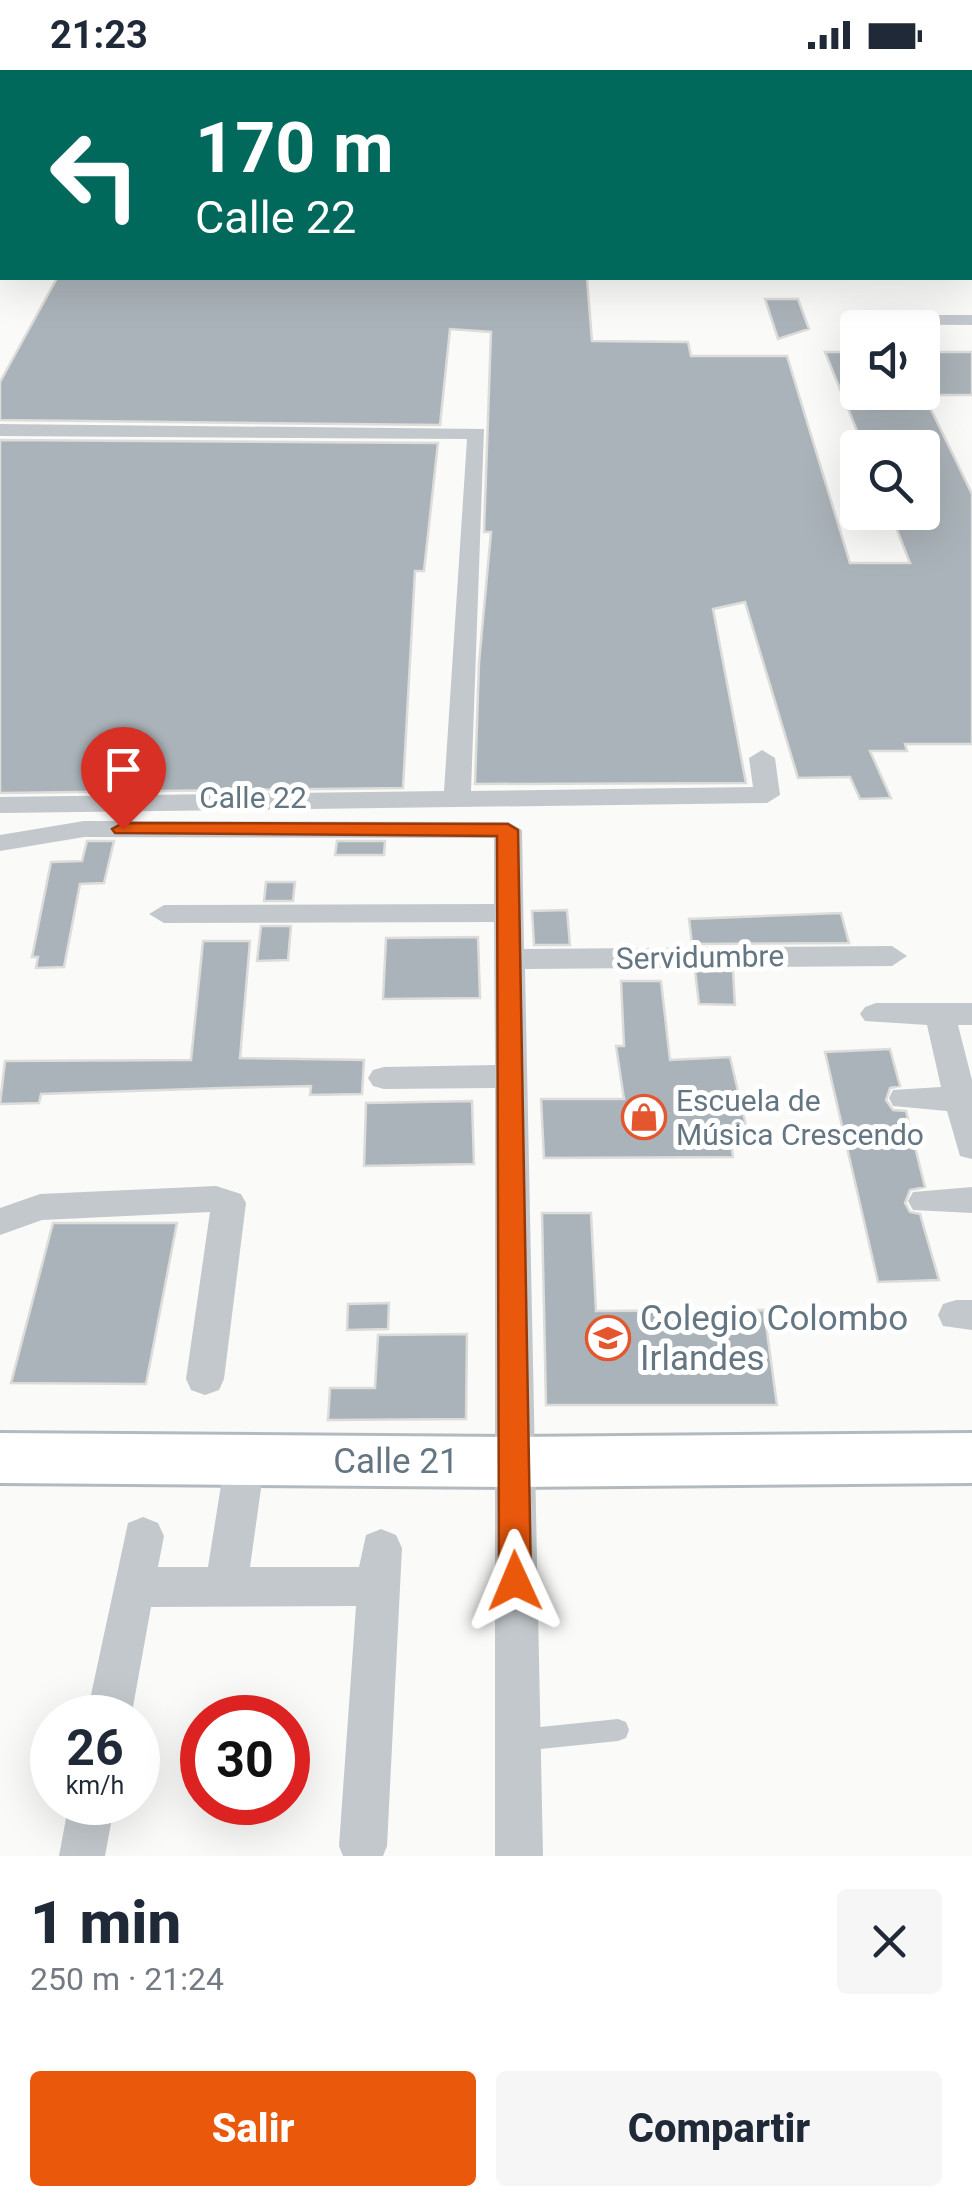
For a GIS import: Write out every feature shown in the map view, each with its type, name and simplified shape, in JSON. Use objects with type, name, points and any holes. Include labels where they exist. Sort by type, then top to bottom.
[{"type":"street","points":[[940,320],[972,320]]},
{"type":"street","points":[[0,430],[477,432],[456,797]]},
{"type":"street","points":[[0,805],[767,795],[762,758]]},
{"type":"street","name":"Calle 22","points":[[0,843],[84,829],[508,830],[508,914]]},
{"type":"street","points":[[164,914],[508,914],[518,1856]]},
{"type":"street","name":"Servidumbre","points":[[508,959],[892,956]]},
{"type":"street","points":[[876,1014],[956,1015],[972,1147]]},
{"type":"street","points":[[384,1078],[508,1076]]},
{"type":"street","points":[[904,1098],[966,1100]]},
{"type":"street","points":[[0,1222],[40,1208],[216,1200],[229,1203],[205,1380]]},
{"type":"street","points":[[925,1202],[972,1200]]},
{"type":"street","name":"Calle 21","points":[[0,1458],[514,1462],[972,1458]]},
{"type":"street","points":[[226,1588],[245,1460]]},
{"type":"street","points":[[113,1695],[143,1536]]},
{"type":"street","points":[[134,1587],[226,1588],[380,1567],[363,1846]]},
{"type":"street","points":[[82,1854],[88,1825]]},
{"type":"lane","points":[[517,1741],[618,1730]]},
{"type":"building","points":[[56,280],[587,280],[592,341],[688,342],[691,356],[787,356],[850,563],[910,563],[897,530],[940,530],[940,430],[857,430],[849,410],[931,410],[972,494],[972,744],[905,744],[907,751],[870,751],[891,798],[860,799],[850,777],[798,778],[745,602],[713,609],[746,783],[475,784],[479,663],[491,532],[484,532],[491,332],[450,329],[440,425],[0,420],[0,382]]},
{"type":"building","points":[[765,299],[798,299],[809,329],[778,339]]},
{"type":"building","points":[[825,352],[840,352],[840,389]]},
{"type":"building","points":[[940,352],[972,352],[972,395],[940,395]]},
{"type":"building","points":[[0,440],[438,443],[424,571],[415,571],[403,788],[0,793]]},
{"type":"building","points":[[87,841],[114,841],[104,883],[80,884],[64,967],[36,968],[38,957],[32,957],[51,862],[82,861]]},
{"type":"building","points":[[337,841],[385,841],[384,855],[335,855]]},
{"type":"building","points":[[266,882],[295,882],[293,901],[264,901]]},
{"type":"building","points":[[567,910],[570,945],[534,945],[532,911]]},
{"type":"building","points":[[841,913],[849,943],[692,944],[689,919]]},
{"type":"building","points":[[261,926],[291,926],[288,960],[257,961]]},
{"type":"building","points":[[478,937],[480,998],[383,999],[386,938]]},
{"type":"building","points":[[203,941],[250,941],[240,1058],[364,1060],[362,1094],[310,1095],[311,1086],[223,1088],[41,1094],[39,1103],[0,1104],[5,1061],[191,1060]]},
{"type":"building","points":[[695,971],[733,971],[735,1005],[699,1004]]},
{"type":"building","points":[[621,981],[661,981],[670,1060],[730,1057],[748,1134],[730,1134],[733,1157],[544,1158],[541,1099],[624,1099],[616,1046],[624,1046]]},
{"type":"building","points":[[890,1049],[900,1086],[890,1088],[886,1100],[893,1110],[906,1111],[925,1187],[910,1190],[905,1203],[910,1212],[920,1214],[939,1280],[878,1282],[825,1052]]},
{"type":"building","points":[[472,1101],[474,1164],[364,1166],[366,1103]]},
{"type":"building","points":[[542,1213],[591,1213],[596,1311],[764,1310],[777,1405],[546,1405]]},
{"type":"building","points":[[53,1223],[177,1223],[146,1384],[11,1383]]},
{"type":"building","points":[[389,1303],[388,1329],[347,1330],[348,1304]]},
{"type":"building","points":[[467,1334],[466,1419],[328,1420],[330,1388],[375,1388],[378,1335]]},
{"type":"place","name":"Escuela de Música Crescendo","points":[[644,1117]]},
{"type":"place","name":"Colegio Colombo Irlandes","points":[[608,1338]]},
{"type":"route","points":[[123,829],[508,830],[515,1581]]}]
